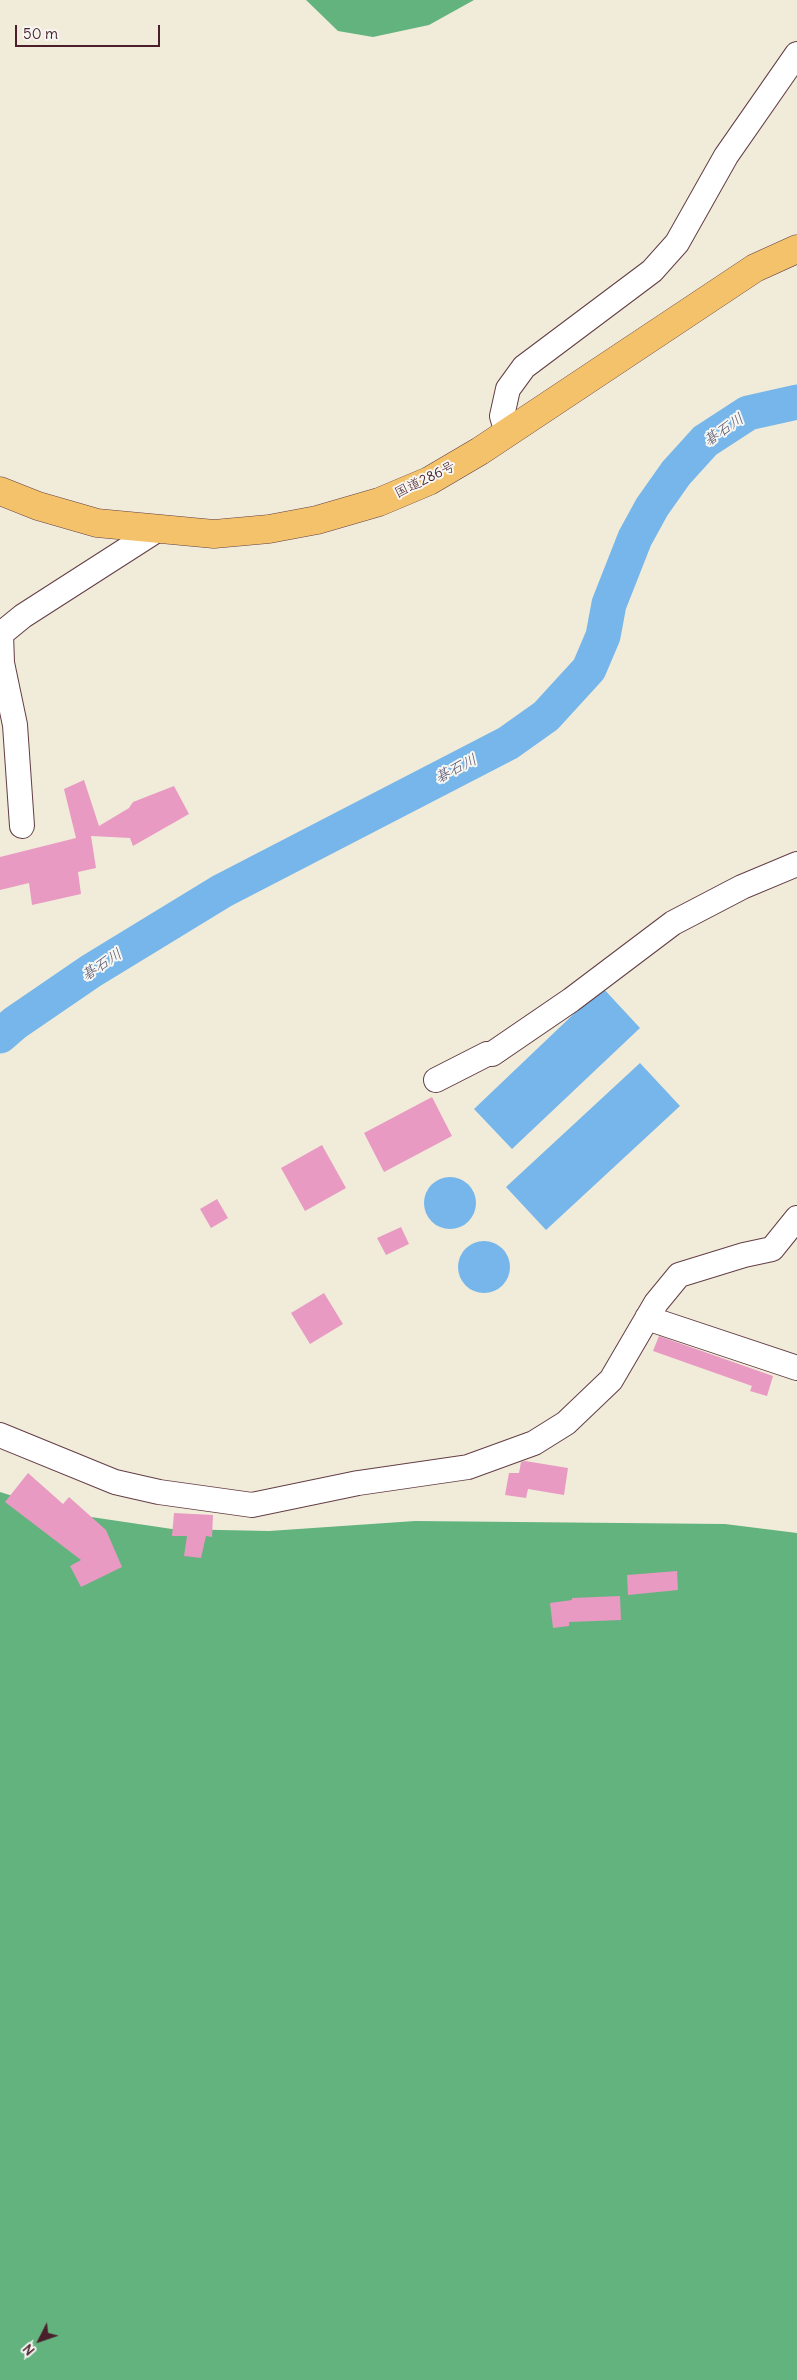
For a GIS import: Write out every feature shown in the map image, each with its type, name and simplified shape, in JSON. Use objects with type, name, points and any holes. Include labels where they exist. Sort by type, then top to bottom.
[{"type":"highway","name":"国道286号","points":[[0,491],[38,506],[97,523],[214,534],[269,529],[317,520],[379,502],[429,481],[507,433],[755,268],[797,249]]},
{"type":"street","points":[[507,433],[502,416],[508,389],[524,367],[652,270],[677,243],[726,156],[797,54]]},
{"type":"street","points":[[22,826],[15,724],[2,663],[1,634],[23,616],[157,530]]},
{"type":"street","points":[[436,1080],[487,1054],[492,1054],[570,1000],[674,923],[742,887],[797,864]]},
{"type":"street","points":[[0,1435],[115,1482],[159,1492],[252,1505],[358,1483],[468,1467],[534,1443],[566,1423],[612,1380],[656,1303],[679,1275],[744,1255],[772,1249],[797,1218]]},
{"type":"street","points":[[647,1318],[797,1368]]},
{"type":"green space","points":[[306,0],[474,0],[429,25],[373,37],[338,31]]},
{"type":"green space","points":[[0,1492],[71,1514],[172,1529],[269,1531],[415,1521],[725,1524],[797,1533],[797,2380],[0,2380]]},
{"type":"water","points":[[602,987],[640,1028],[512,1149],[474,1109]]},
{"type":"water","points":[[640,1063],[680,1106],[546,1230],[506,1187]]},
{"type":"water","points":[[450,1177],[460,1179],[468,1185],[474,1193],[476,1203],[474,1213],[468,1221],[460,1227],[450,1229],[440,1227],[432,1221],[426,1213],[424,1203],[426,1193],[432,1185],[440,1179]]},
{"type":"water","points":[[479,1241],[489,1241],[503,1248],[510,1262],[510,1272],[503,1286],[489,1293],[479,1293],[469,1289],[462,1282],[458,1272],[458,1262],[462,1252],[469,1245]]},
{"type":"building","points":[[84,780],[99,826],[129,808],[133,802],[174,786],[189,814],[133,846],[130,838],[91,836],[96,868],[78,872],[81,894],[32,905],[29,883],[0,890],[0,857],[76,838],[64,789]]},
{"type":"building","points":[[432,1097],[452,1136],[384,1172],[364,1133]]},
{"type":"building","points":[[322,1145],[346,1188],[305,1211],[281,1168]]},
{"type":"building","points":[[217,1199],[228,1218],[211,1228],[200,1209]]},
{"type":"building","points":[[401,1227],[409,1244],[386,1255],[377,1238]]},
{"type":"building","points":[[324,1293],[343,1324],[310,1344],[291,1313]]},
{"type":"building","points":[[659,1336],[773,1376],[767,1396],[750,1391],[752,1386],[653,1351]]},
{"type":"building","points":[[521,1462],[568,1468],[564,1495],[528,1489],[526,1498],[505,1495],[509,1473],[519,1473]]},
{"type":"building","points":[[28,1473],[63,1504],[69,1497],[106,1530],[122,1567],[81,1587],[70,1566],[81,1560],[5,1502]]},
{"type":"building","points":[[174,1513],[213,1515],[212,1537],[206,1536],[201,1558],[184,1556],[187,1536],[172,1536]]},
{"type":"building","points":[[677,1571],[678,1590],[628,1595],[627,1575]]},
{"type":"building","points":[[620,1596],[621,1620],[569,1622],[569,1626],[553,1628],[550,1603],[572,1600],[572,1598]]},
{"type":"waterway","name":"碁石川","points":[[0,1036],[15,1023],[91,971],[222,891],[508,743],[546,716],[589,669],[603,636],[609,604],[635,538],[652,507],[676,473],[705,441],[748,413],[797,402]]}]
